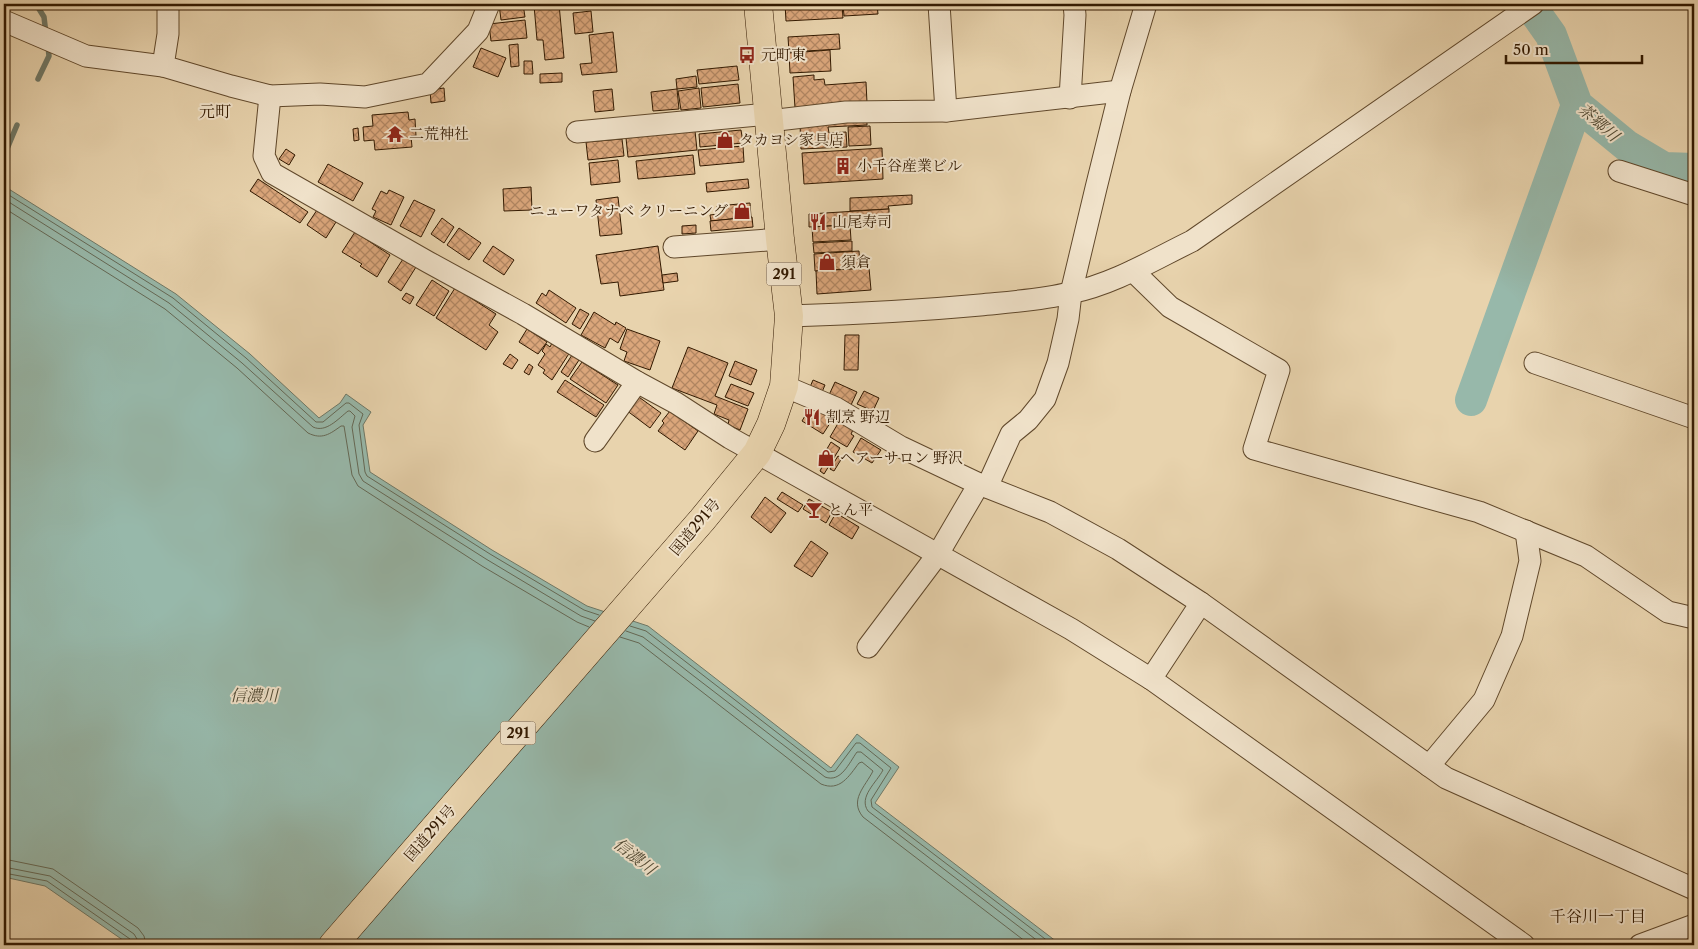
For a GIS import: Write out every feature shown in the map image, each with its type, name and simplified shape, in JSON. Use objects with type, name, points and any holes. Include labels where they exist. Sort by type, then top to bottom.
[{"type":"highway","name":"国道291号","points":[[333,945],[702,520],[757,452],[771,424],[784,386],[790,316],[780,239],[758,4]]},
{"type":"street","points":[[164,66],[168,34],[168,4]]},
{"type":"street","points":[[13,25],[86,56],[164,66],[270,96],[320,94],[365,97],[428,84],[478,31],[489,4]]},
{"type":"street","points":[[939,4],[946,111]]},
{"type":"street","points":[[1070,98],[1074,4]]},
{"type":"street","points":[[868,647],[938,554],[983,486],[1011,434],[1040,408],[1045,399],[1058,363],[1068,320],[1071,293],[1120,91],[1146,4]]},
{"type":"street","points":[[790,316],[925,310],[1030,300],[1071,293],[1104,283],[1133,271],[1192,240],[1533,4]]},
{"type":"street","points":[[577,132],[846,112],[946,111],[1120,91]]},
{"type":"street","points":[[270,96],[264,156],[272,173],[523,314],[676,403],[730,438],[1071,629],[1151,679],[1524,945]]},
{"type":"street","points":[[1619,171],[1694,195]]},
{"type":"street","points":[[674,247],[780,239]]},
{"type":"street","points":[[1133,271],[1170,307],[1279,370],[1254,450],[1479,512],[1586,556],[1668,612],[1694,618]]},
{"type":"street","points":[[1535,363],[1694,418]]},
{"type":"street","points":[[595,441],[637,382]]},
{"type":"street","points":[[784,386],[836,408],[901,447],[983,486],[1050,512],[1118,549],[1201,603],[1446,778],[1694,888]]},
{"type":"street","points":[[1429,766],[1484,700],[1512,636],[1530,561],[1526,531]]},
{"type":"street","points":[[1151,679],[1201,603]]},
{"type":"street","points":[[1640,945],[1694,925]]},
{"type":"water","name":"信濃川","points":[[4,186],[176,294],[250,354],[319,418],[340,403],[346,394],[371,412],[363,425],[370,472],[492,550],[587,606],[648,626],[831,768],[857,734],[899,767],[875,803],[1061,945],[130,945],[45,886],[4,877]]},
{"type":"building","points":[[499,4],[523,4],[525,17],[501,20]]},
{"type":"building","points":[[559,4],[564,58],[545,60],[543,40],[537,40],[534,5]]},
{"type":"building","points":[[785,4],[842,4],[843,18],[786,21]]},
{"type":"building","points":[[843,4],[877,4],[878,14],[844,16]]},
{"type":"building","points":[[591,11],[593,32],[575,34],[573,13]]},
{"type":"building","points":[[525,20],[527,38],[491,41],[489,24]]},
{"type":"building","points":[[613,32],[617,72],[582,75],[580,64],[592,63],[589,35]]},
{"type":"building","points":[[839,34],[840,49],[789,52],[788,37]]},
{"type":"building","points":[[518,44],[519,66],[511,67],[509,45]]},
{"type":"building","points":[[481,48],[506,58],[498,77],[473,67]]},
{"type":"building","points":[[830,50],[831,71],[790,73],[789,53]]},
{"type":"building","points":[[524,61],[532,61],[533,74],[524,74]]},
{"type":"building","points":[[737,66],[739,80],[699,84],[697,70]]},
{"type":"building","points":[[562,73],[562,82],[540,83],[540,74]]},
{"type":"building","points":[[814,75],[814,80],[824,79],[825,85],[866,82],[867,103],[795,108],[793,77]]},
{"type":"building","points":[[696,76],[697,87],[677,89],[676,79]]},
{"type":"building","points":[[738,84],[740,103],[703,107],[701,88]]},
{"type":"building","points":[[444,88],[445,101],[431,103],[430,90]]},
{"type":"building","points":[[699,88],[701,108],[681,110],[678,91]]},
{"type":"building","points":[[612,89],[614,110],[595,112],[593,91]]},
{"type":"building","points":[[677,89],[679,109],[653,111],[651,92]]},
{"type":"building","points":[[408,112],[409,120],[415,119],[416,136],[411,136],[412,147],[375,150],[374,140],[364,141],[363,127],[373,126],[372,115]]},
{"type":"building","points":[[867,121],[867,125],[828,127],[829,133],[846,132],[847,147],[801,149],[800,124]]},
{"type":"building","points":[[870,126],[871,145],[849,146],[848,127]]},
{"type":"building","points":[[358,128],[359,140],[354,141],[353,129]]},
{"type":"building","points":[[741,130],[743,143],[700,147],[699,134]]},
{"type":"building","points":[[695,131],[697,150],[628,157],[626,138]]},
{"type":"building","points":[[622,139],[624,156],[588,160],[586,142]]},
{"type":"building","points":[[743,146],[744,162],[700,166],[698,150]]},
{"type":"building","name":"小千谷産業ビル","points":[[882,148],[883,179],[804,184],[802,153]]},
{"type":"building","points":[[286,149],[295,155],[289,165],[279,159]]},
{"type":"building","points":[[693,155],[695,174],[638,179],[636,161]]},
{"type":"building","points":[[618,160],[620,182],[591,185],[589,163]]},
{"type":"building","points":[[328,164],[363,183],[353,201],[318,182]]},
{"type":"building","points":[[258,179],[308,212],[300,223],[250,191]]},
{"type":"building","points":[[748,179],[749,188],[707,192],[706,183]]},
{"type":"building","points":[[531,187],[532,210],[504,211],[503,189]]},
{"type":"building","points":[[389,190],[404,197],[391,225],[373,217],[376,211],[372,209],[381,191],[387,194]]},
{"type":"building","points":[[912,195],[912,204],[888,206],[889,209],[850,211],[850,198]]},
{"type":"building","points":[[618,197],[622,234],[600,236],[596,200]]},
{"type":"building","points":[[414,200],[435,210],[421,237],[400,226]]},
{"type":"building","points":[[750,203],[751,217],[711,221],[710,215],[718,214],[717,206]]},
{"type":"building","points":[[889,209],[889,222],[809,227],[809,214]]},
{"type":"building","points":[[317,210],[336,222],[326,238],[307,225]]},
{"type":"building","points":[[752,217],[753,227],[711,231],[710,221]]},
{"type":"building","points":[[442,218],[454,227],[444,243],[431,234]]},
{"type":"building","points":[[696,225],[696,233],[682,234],[682,226]]},
{"type":"building","points":[[850,225],[851,240],[813,242],[812,227]]},
{"type":"building","points":[[459,228],[481,243],[469,260],[447,245]]},
{"type":"building","points":[[355,232],[390,255],[377,277],[360,266],[362,264],[342,252]]},
{"type":"building","points":[[852,241],[852,251],[814,253],[813,243]]},
{"type":"building","points":[[493,246],[514,260],[504,275],[483,261]]},
{"type":"building","points":[[658,246],[664,290],[620,296],[618,282],[601,284],[596,255]]},
{"type":"building","points":[[859,251],[860,268],[815,271],[814,254]]},
{"type":"building","points":[[403,259],[416,267],[401,291],[388,282]]},
{"type":"building","points":[[869,268],[871,290],[817,294],[816,271]]},
{"type":"building","points":[[677,273],[678,281],[663,283],[662,275]]},
{"type":"building","points":[[432,280],[449,291],[434,316],[416,305]]},
{"type":"building","points":[[455,288],[496,314],[489,325],[498,332],[486,350],[436,318]]},
{"type":"building","points":[[549,290],[576,308],[566,323],[536,303],[542,293],[546,296]]},
{"type":"building","points":[[406,293],[414,297],[410,304],[402,299]]},
{"type":"building","points":[[580,309],[589,314],[580,329],[572,324]]},
{"type":"building","points":[[594,312],[615,325],[616,322],[626,328],[618,343],[610,338],[605,348],[581,335]]},
{"type":"building","points":[[527,329],[547,342],[538,354],[519,342]]},
{"type":"building","points":[[627,329],[660,341],[650,370],[624,361],[627,352],[620,349]]},
{"type":"building","points":[[845,335],[859,335],[858,370],[844,370]]},
{"type":"building","points":[[553,341],[570,352],[552,380],[543,373],[545,370],[538,365],[545,354],[542,351],[546,344],[550,347]]},
{"type":"building","points":[[688,347],[728,363],[715,396],[748,409],[740,430],[728,425],[729,420],[714,414],[717,405],[672,388]]},
{"type":"building","points":[[510,354],[518,360],[512,369],[503,364]]},
{"type":"building","points":[[572,355],[579,360],[568,377],[561,372]]},
{"type":"building","points":[[735,361],[757,370],[751,385],[729,376]]},
{"type":"building","points":[[582,362],[618,385],[606,403],[570,379]]},
{"type":"building","points":[[529,364],[533,367],[529,375],[524,372]]},
{"type":"building","points":[[565,380],[604,405],[596,417],[557,392]]},
{"type":"building","points":[[813,380],[825,385],[822,392],[810,387]]},
{"type":"building","points":[[835,382],[857,392],[851,405],[829,395]]},
{"type":"building","points":[[731,384],[754,393],[748,406],[725,397]]},
{"type":"building","points":[[864,391],[879,398],[873,411],[857,404]]},
{"type":"building","points":[[636,395],[661,413],[650,428],[626,410]]},
{"type":"building","points":[[812,404],[834,417],[823,434],[802,421]]},
{"type":"building","points":[[670,411],[698,431],[685,450],[658,431],[664,423],[662,421]]},
{"type":"building","points":[[840,420],[854,428],[851,434],[854,436],[847,447],[830,437]]},
{"type":"building","points":[[861,438],[881,450],[872,463],[853,452]]},
{"type":"building","points":[[831,442],[840,448],[824,474],[820,471],[822,467],[818,464]]},
{"type":"building","points":[[838,456],[842,458],[834,471],[830,469]]},
{"type":"building","points":[[782,492],[803,505],[798,512],[777,499]]},
{"type":"building","points":[[765,497],[786,513],[771,533],[751,517]]},
{"type":"building","points":[[809,499],[832,512],[826,523],[803,509]]},
{"type":"building","points":[[836,513],[859,527],[852,539],[829,525]]},
{"type":"building","points":[[811,541],[828,553],[812,577],[794,566]]},
{"type":"waterway","points":[[36,4],[44,17],[46,34]]},
{"type":"waterway","name":"茶郷川","points":[[1529,4],[1551,35],[1577,105],[1627,146],[1664,168],[1694,169]]},
{"type":"waterway","points":[[38,79],[49,56],[48,46]]},
{"type":"waterway","points":[[1471,400],[1577,105]]},
{"type":"waterway","points":[[4,156],[17,125]]},
{"type":"place","name":"元町東","points":[[747,55]]},
{"type":"place","name":"二荒神社","points":[[395,134]]},
{"type":"place","name":"タカヨシ家具店","points":[[725,140]]},
{"type":"place","name":"小千谷産業ビル","points":[[843,166]]},
{"type":"place","name":"ニューワタナベ クリーニング","points":[[742,211]]},
{"type":"place","name":"山尾寿司","points":[[818,222]]},
{"type":"place","name":"須倉","points":[[827,262]]},
{"type":"place","name":"割烹 野辺","points":[[812,417]]},
{"type":"place","name":"ヘアーサロン 野沢","points":[[826,458]]},
{"type":"place","name":"とん平","points":[[814,510]]},
{"type":"district","name":"元町","points":[[215,111]]},
{"type":"district","name":"千谷川一丁目","points":[[1598,916]]}]
